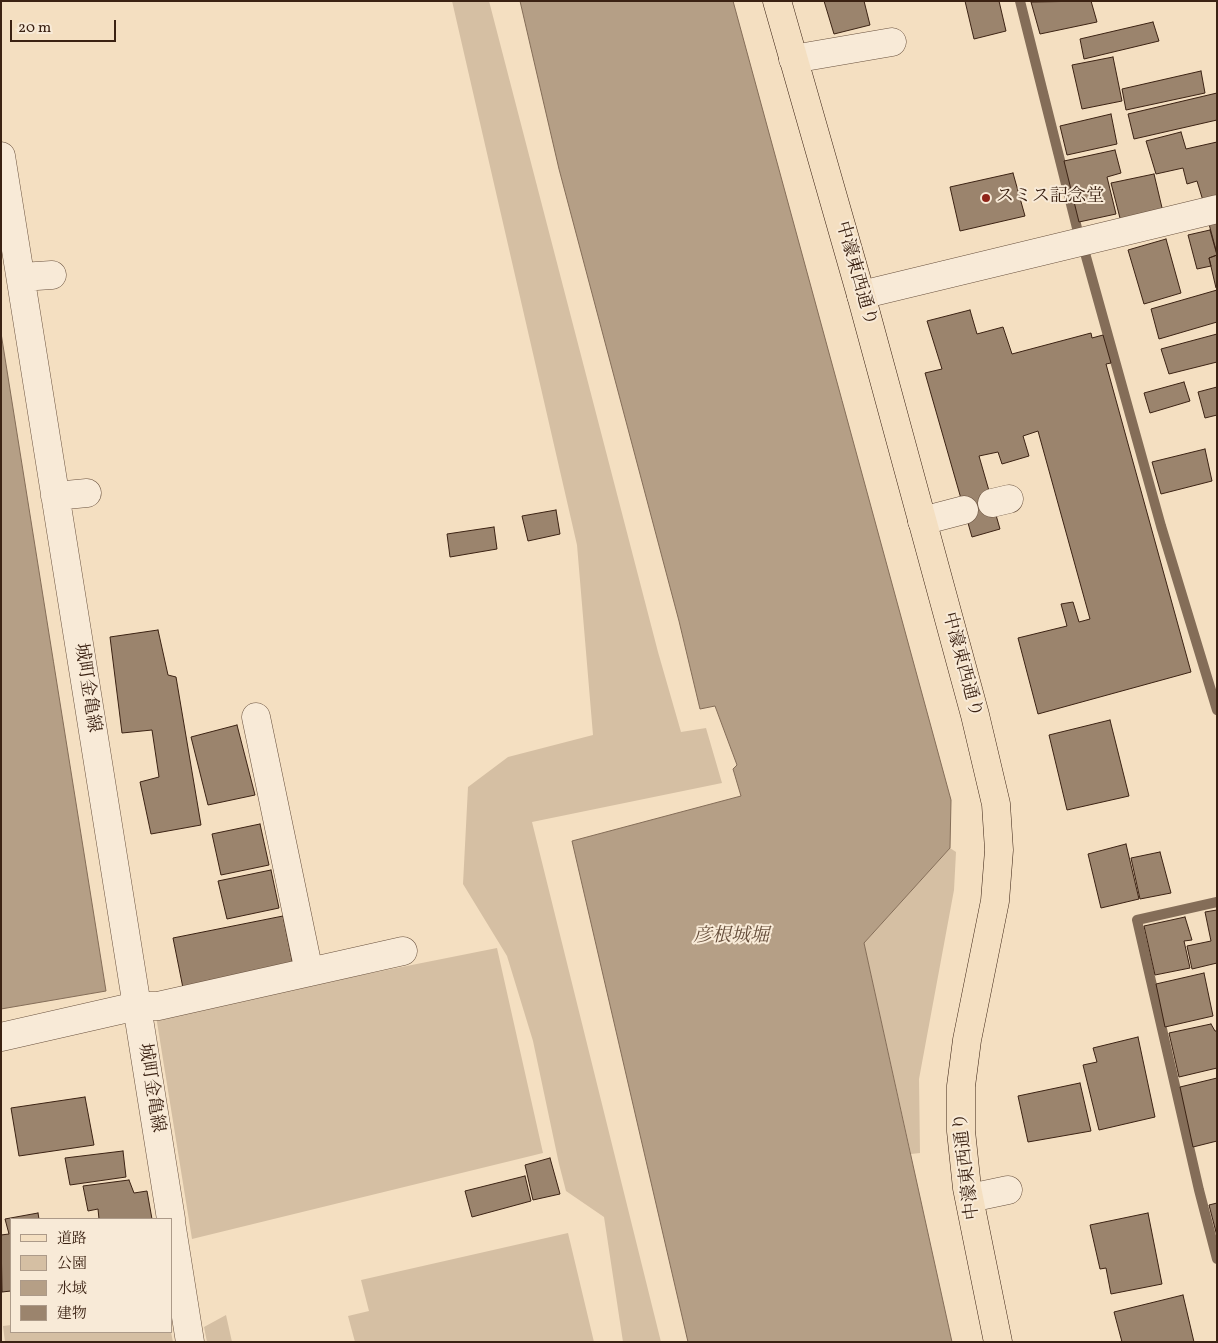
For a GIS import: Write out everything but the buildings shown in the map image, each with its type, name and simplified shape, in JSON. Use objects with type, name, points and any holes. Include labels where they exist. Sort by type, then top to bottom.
[{"type":"main road","name":"中濠東西通り","points":[[777,1],[861,295],[986,758],[996,804],[999,850],[995,901],[967,1040],[961,1086],[961,1131],[970,1198],[998,1342]]},
{"type":"street","points":[[794,59],[892,42]]},
{"type":"street","name":"城町金亀線","points":[[1,156],[171,1218]]},
{"type":"street","points":[[861,295],[1217,209]]},
{"type":"street","points":[[21,277],[52,275]]},
{"type":"street","points":[[55,496],[87,493]]},
{"type":"street","points":[[922,521],[964,510]]},
{"type":"street","points":[[256,717],[308,972]]},
{"type":"street","points":[[1,1037],[137,1006],[158,1006],[403,951]]},
{"type":"street","points":[[970,1198],[1008,1190]]},
{"type":"street","name":"城町金亀線","points":[[172,1227],[190,1342]]},
{"type":"green space","points":[[452,1],[489,1],[658,652],[681,732],[706,728],[722,783],[532,822],[661,1342],[623,1342],[604,1217],[566,1191],[533,1041],[507,956],[463,884],[468,787],[508,757],[593,735],[577,545]]},
{"type":"green space","points":[[950,848],[956,852],[954,890],[919,1079],[920,1153],[911,1154],[864,943]]},
{"type":"green space","points":[[497,948],[543,1153],[192,1239],[156,1016]]},
{"type":"green space","points":[[568,1233],[594,1342],[355,1342],[348,1316],[369,1311],[361,1280]]},
{"type":"green space","points":[[226,1315],[232,1342],[207,1342],[204,1327]]},
{"type":"green space","points":[[10,1325],[10,1333],[171,1333],[173,1342],[5,1342],[3,1326]]},
{"type":"water","name":"彦根城堀","points":[[520,1],[733,1],[951,800],[950,848],[864,943],[952,1342],[688,1342],[572,841],[741,796],[733,769],[737,765],[715,706],[700,709],[679,621],[559,169]]},
{"type":"water","points":[[1,333],[106,991],[1,1009]]},
{"type":"waterway","points":[[1020,1],[1078,232]]},
{"type":"waterway","points":[[1085,253],[1161,526],[1217,710]]},
{"type":"waterway","points":[[1217,902],[1137,920],[1199,1190],[1217,1259]]},
{"type":"place","name":"スミス記念堂","points":[[986,198]]}]
